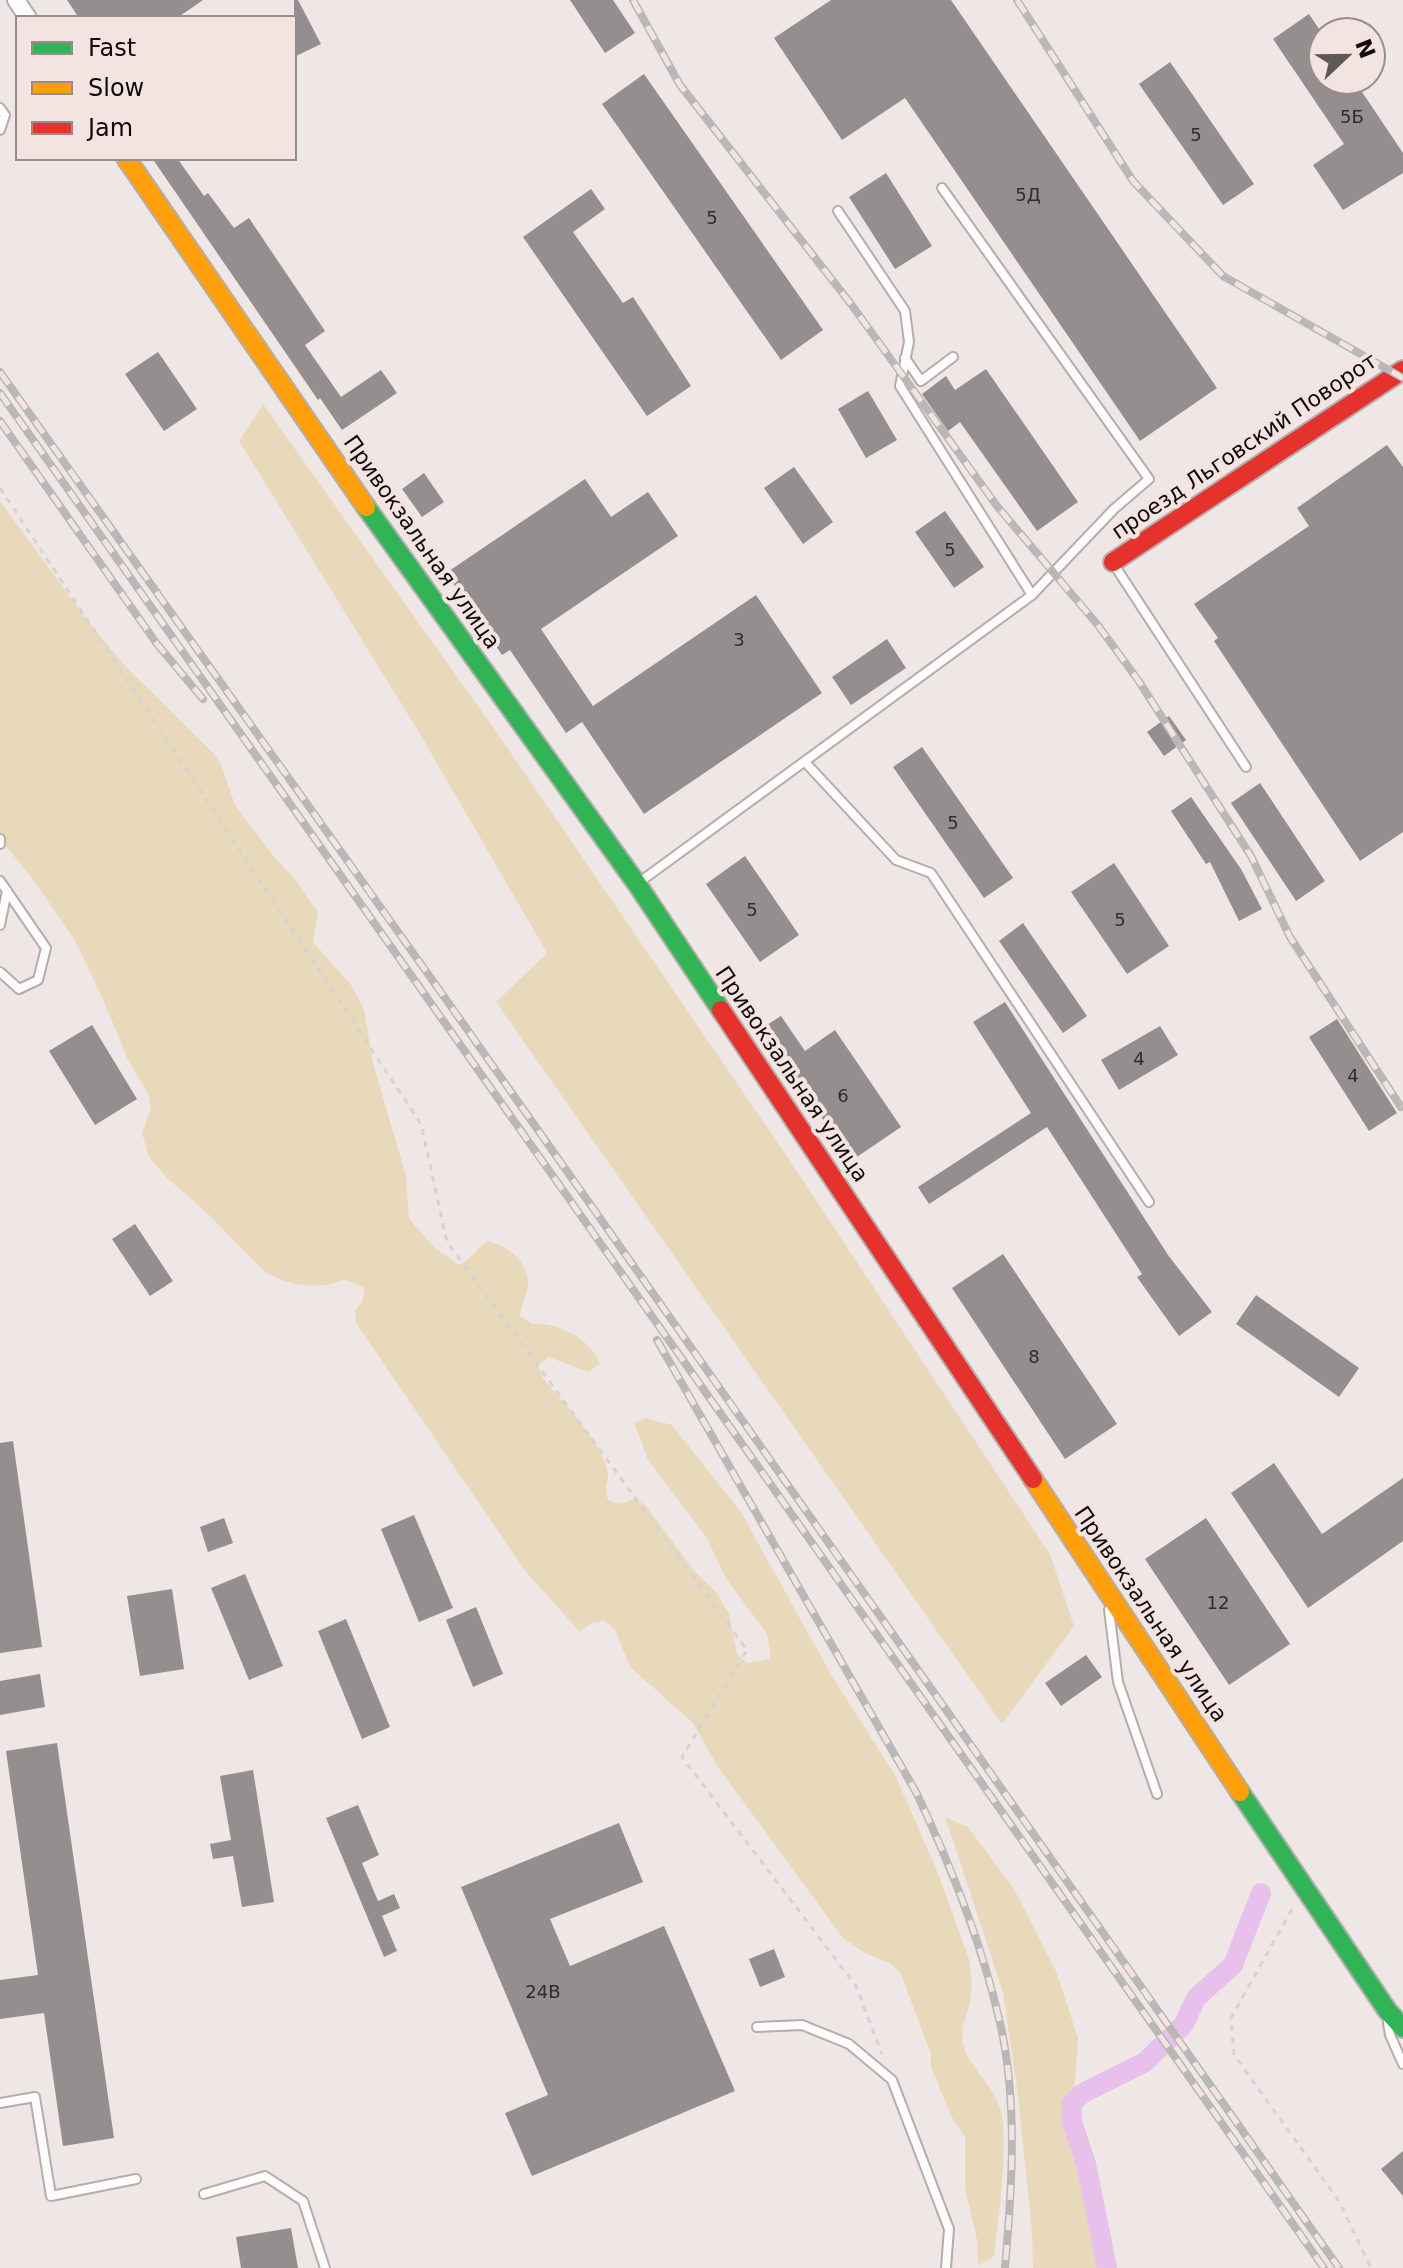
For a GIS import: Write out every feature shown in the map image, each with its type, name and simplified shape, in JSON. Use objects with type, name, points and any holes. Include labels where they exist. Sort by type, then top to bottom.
[{"type":"street","name":"Привокзальная улица","points":[[127,160],[373,516],[637,884],[1304,1888],[1387,2010],[1403,2028]]},
{"type":"street","name":"проезд Льговский Поворот","points":[[1113,562],[1403,370]]},
{"type":"lane","points":[[0,108],[5,115],[0,130]]},
{"type":"lane","points":[[637,884],[1032,595],[1114,509],[1149,479],[942,188]]},
{"type":"lane","points":[[838,211],[905,311],[909,342],[900,386],[1032,595]]},
{"type":"lane","points":[[905,358],[921,381],[953,357]]},
{"type":"lane","points":[[1113,562],[1246,767]]},
{"type":"lane","points":[[805,762],[896,860],[931,873],[1149,1202]]},
{"type":"lane","points":[[0,881],[46,948],[38,980],[19,989],[0,972]]},
{"type":"lane","points":[[0,925],[7,891]]},
{"type":"lane","points":[[1106,1590],[1118,1682],[1157,1794]]},
{"type":"lane","points":[[1387,2010],[1390,2035],[1403,2064]]},
{"type":"lane","points":[[757,2027],[802,2025],[849,2044],[892,2080],[949,2229],[946,2268]]},
{"type":"lane","points":[[0,2103],[35,2097],[51,2196],[136,2179]]},
{"type":"lane","points":[[204,2194],[265,2176],[303,2201],[325,2268]]},
{"type":"path","points":[[0,488],[421,1124],[447,1242],[747,1650],[682,1757],[856,1986],[892,2080]]},
{"type":"path","points":[[1304,1888],[1231,2018],[1234,2055],[1339,2201],[1371,2268]]},
{"type":"shaded area","points":[[263,404],[502,740],[784,1152],[1050,1554],[1074,1626],[1002,1724],[496,1002],[547,953],[420,734],[239,441]]},
{"type":"shaded area","points":[[0,501],[90,624],[126,667],[213,753],[221,764],[235,805],[318,912],[313,942],[351,985],[364,1009],[373,1063],[406,1176],[409,1219],[436,1249],[459,1265],[488,1241],[504,1247],[518,1258],[527,1273],[528,1282],[520,1316],[532,1324],[552,1325],[572,1334],[589,1347],[600,1364],[588,1372],[549,1357],[538,1365],[543,1378],[582,1424],[600,1451],[608,1474],[608,1500],[621,1504],[634,1499],[645,1505],[696,1573],[716,1592],[729,1614],[737,1654],[747,1663],[771,1659],[767,1634],[725,1577],[707,1538],[648,1460],[634,1423],[645,1418],[672,1425],[741,1512],[833,1678],[895,1775],[936,1868],[969,1959],[971,1991],[963,2044],[992,2091],[1003,2122],[1002,2180],[994,2256],[978,2266],[977,2240],[965,2188],[965,2137],[951,2116],[931,2067],[931,2054],[900,1972],[843,1938],[720,1770],[692,1722],[630,1667],[615,1630],[605,1621],[591,1623],[580,1632],[526,1572],[356,1323],[355,1311],[363,1301],[364,1288],[345,1279],[325,1285],[304,1285],[264,1271],[149,1157],[142,1133],[151,1109],[149,1095],[128,1060],[74,939],[32,878],[0,839]]},
{"type":"shaded area","points":[[945,1817],[968,1827],[1014,1889],[1056,1971],[1078,2038],[1072,2122],[1086,2164],[1107,2268],[1033,2268],[1018,2096],[1003,1992]]},
{"type":"building","points":[[67,0],[203,0],[180,16],[78,16]]},
{"type":"building","points":[[294,0],[298,0],[321,44],[296,56],[296,16]]},
{"type":"building","points":[[570,0],[613,0],[635,33],[605,53]]},
{"type":"building","points":[[831,0],[951,0],[1217,388],[1140,441],[905,98],[842,140],[774,38]]},
{"type":"building","points":[[1309,14],[1307,89],[1273,39]]},
{"type":"building","points":[[1170,62],[1254,184],[1223,205],[1139,84]]},
{"type":"building","points":[[644,74],[823,330],[781,360],[602,104]]},
{"type":"building","points":[[1312,96],[1365,96],[1403,153],[1403,173],[1343,210],[1313,165],[1344,144]]},
{"type":"building","points":[[153,160],[178,160],[204,196],[208,193],[234,228],[249,218],[325,331],[305,345],[341,397],[381,370],[397,393],[342,430],[320,398],[318,400]]},
{"type":"building","points":[[886,173],[932,246],[895,269],[849,197]]},
{"type":"building","points":[[591,189],[605,209],[573,232],[623,303],[633,297],[691,386],[647,416],[523,237]]},
{"type":"building","points":[[158,352],[197,409],[164,431],[125,374]]},
{"type":"building","points":[[986,369],[1078,502],[1037,531],[960,422],[948,431],[922,394],[946,376],[955,390]]},
{"type":"building","points":[[868,391],[897,440],[866,458],[838,409]]},
{"type":"building","points":[[1387,445],[1403,467],[1403,832],[1360,861],[1214,641],[1218,638],[1194,604],[1309,526],[1297,508]]},
{"type":"building","points":[[794,467],[833,522],[803,544],[764,488]]},
{"type":"building","points":[[424,473],[444,502],[422,517],[402,489]]},
{"type":"building","points":[[585,479],[611,517],[648,492],[678,536],[541,629],[593,706],[756,595],[822,693],[644,814],[582,722],[566,733],[510,650],[502,655],[446,573]]},
{"type":"building","points":[[945,511],[984,567],[954,588],[915,532]]},
{"type":"building","points":[[887,639],[906,668],[851,705],[832,677]]},
{"type":"building","points":[[1169,716],[1186,740],[1164,756],[1147,732]]},
{"type":"building","points":[[922,747],[1013,878],[984,898],[893,767]]},
{"type":"building","points":[[1260,783],[1325,881],[1296,901],[1231,803]]},
{"type":"building","points":[[1191,797],[1241,869],[1262,909],[1239,921],[1210,862],[1206,864],[1171,811]]},
{"type":"building","points":[[745,856],[799,935],[760,962],[706,884]]},
{"type":"building","points":[[1114,863],[1169,946],[1127,974],[1071,892]]},
{"type":"building","points":[[1023,923],[1087,1016],[1063,1033],[999,941]]},
{"type":"building","points":[[1005,1002],[1168,1255],[1212,1312],[1179,1336],[1137,1277],[1142,1274],[1047,1127],[929,1204],[918,1187],[1031,1113],[973,1022]]},
{"type":"building","points":[[781,1016],[805,1051],[835,1030],[901,1127],[851,1161],[762,1028]]},
{"type":"building","points":[[1337,1019],[1397,1113],[1369,1131],[1309,1037]]},
{"type":"building","points":[[92,1025],[137,1099],[95,1125],[49,1051]]},
{"type":"building","points":[[1160,1026],[1178,1055],[1119,1090],[1101,1060]]},
{"type":"building","points":[[135,1224],[173,1281],[150,1296],[112,1239]]},
{"type":"building","points":[[1003,1254],[1117,1424],[1065,1459],[952,1288]]},
{"type":"building","points":[[1256,1295],[1359,1368],[1339,1397],[1236,1324]]},
{"type":"building","points":[[13,1441],[42,1647],[0,1653],[0,1443]]},
{"type":"building","points":[[1274,1463],[1322,1534],[1403,1478],[1403,1541],[1308,1608],[1231,1493]]},
{"type":"building","points":[[414,1515],[453,1608],[419,1622],[381,1529]]},
{"type":"building","points":[[224,1518],[233,1543],[208,1552],[200,1527]]},
{"type":"building","points":[[1206,1518],[1290,1644],[1229,1685],[1145,1559]]},
{"type":"building","points":[[245,1574],[283,1666],[249,1680],[211,1588]]},
{"type":"building","points":[[172,1589],[184,1669],[140,1676],[127,1596]]},
{"type":"building","points":[[476,1607],[503,1674],[473,1687],[446,1620]]},
{"type":"building","points":[[346,1619],[390,1727],[362,1739],[318,1631]]},
{"type":"building","points":[[1086,1655],[1102,1677],[1061,1706],[1045,1683]]},
{"type":"building","points":[[40,1674],[45,1707],[0,1715],[0,1681]]},
{"type":"building","points":[[57,1743],[114,2138],[63,2146],[44,2013],[0,2019],[0,1980],[38,1975],[6,1751]]},
{"type":"building","points":[[253,1770],[274,1902],[242,1907],[233,1856],[213,1859],[210,1844],[231,1840],[220,1776]]},
{"type":"building","points":[[358,1805],[379,1855],[362,1863],[378,1901],[394,1894],[400,1908],[382,1916],[397,1951],[384,1957],[326,1818]]},
{"type":"building","points":[[619,1823],[643,1882],[550,1919],[570,1966],[664,1926],[735,2091],[532,2176],[505,2113],[548,2095],[461,1887]]},
{"type":"building","points":[[774,1949],[785,1977],[760,1987],[749,1959]]},
{"type":"building","points":[[1403,2151],[1403,2196],[1381,2169]]},
{"type":"building","points":[[291,2228],[298,2268],[241,2268],[236,2237]]},
{"type":"waterway","points":[[1107,2268],[1086,2164],[1072,2122],[1072,2103],[1083,2093],[1145,2062],[1184,2024],[1196,1998],[1233,1965],[1261,1893]]},
{"type":"railway","points":[[633,0],[680,85],[851,304],[997,506],[1097,624],[1138,680],[1251,856],[1290,937],[1401,1107]]},
{"type":"railway","points":[[1017,0],[1133,181],[1223,276],[1403,378]]},
{"type":"railway","points":[[0,372],[1339,2268]]},
{"type":"railway","points":[[0,393],[1324,2268]]},
{"type":"railway","points":[[0,421],[157,644],[203,699]]},
{"type":"railway","points":[[657,1340],[916,1792],[964,1905],[993,1993],[1006,2053],[1011,2114],[1011,2176],[1005,2268]]},
{"type":"traffic: fast","points":[[366,507],[637,884],[721,1010]]},
{"type":"traffic: fast","points":[[1240,1792],[1387,2010],[1403,2028]]},
{"type":"traffic: slow","points":[[127,160],[366,507]]},
{"type":"traffic: slow","points":[[1033,1479],[1240,1792]]},
{"type":"traffic: jam","points":[[1113,562],[1403,370]]},
{"type":"traffic: jam","points":[[721,1010],[1033,1479]]}]
